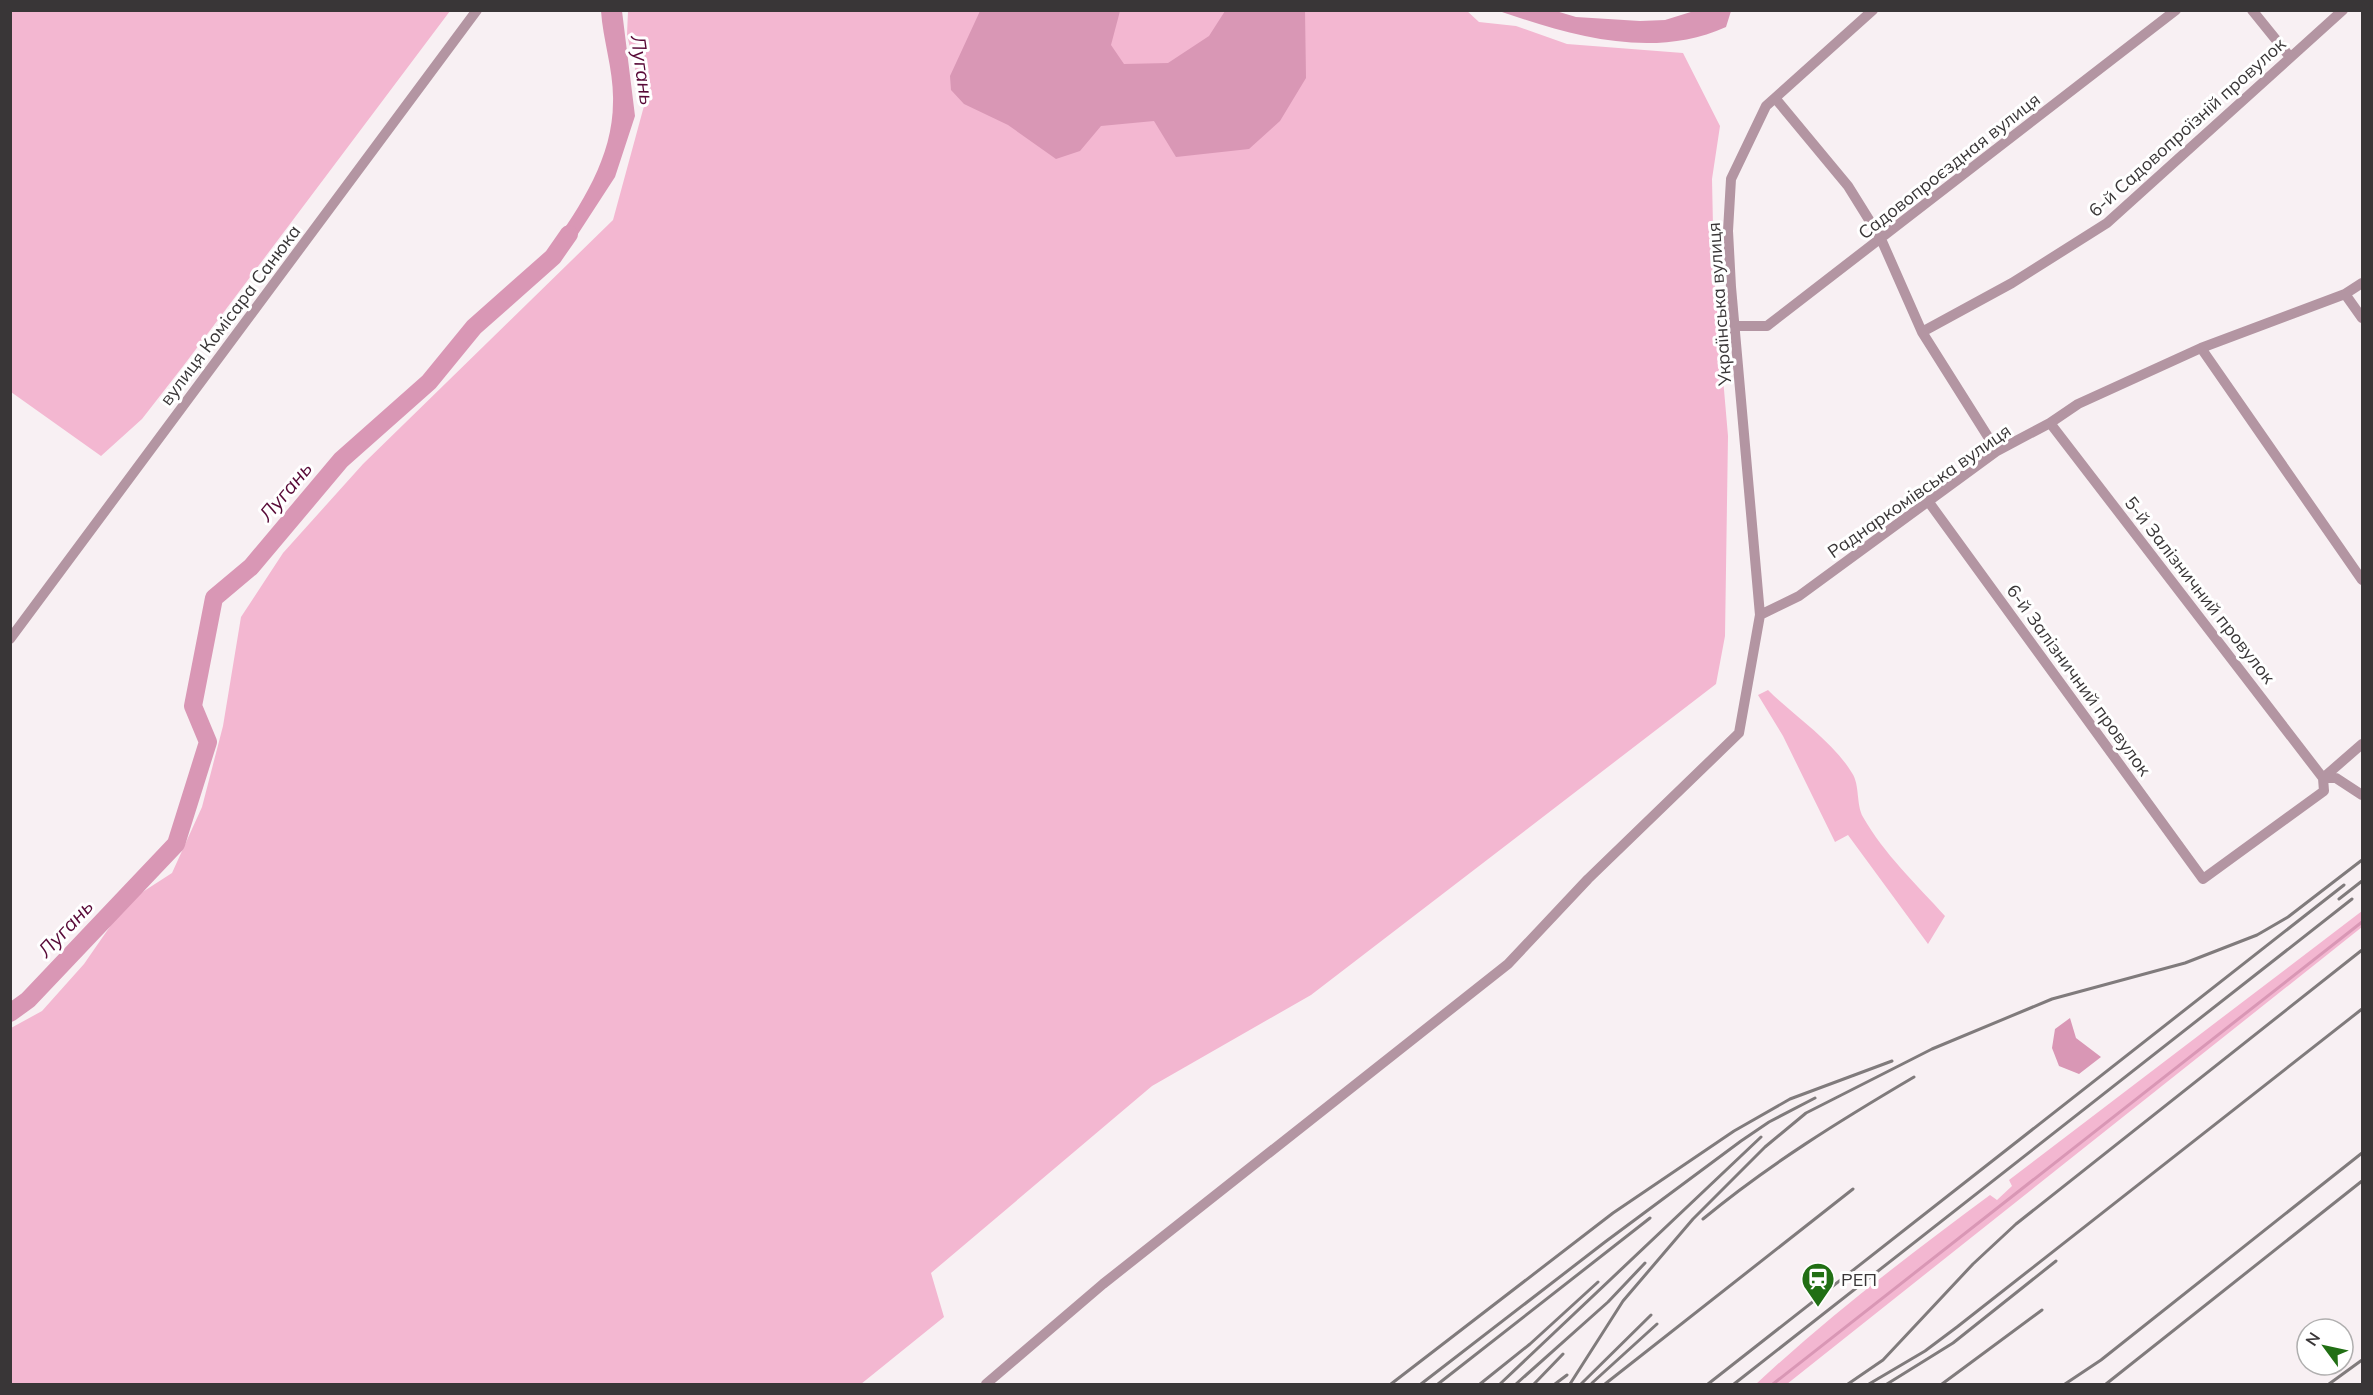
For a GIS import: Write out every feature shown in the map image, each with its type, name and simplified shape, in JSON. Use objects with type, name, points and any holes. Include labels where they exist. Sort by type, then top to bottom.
[{"type":"street","name":"вулиця Комісара Санюка","points":[[10,639],[477,10]]},
{"type":"street","name":"Українська вулиця","points":[[986,1384],[1102,1284],[1508,964],[1588,879],[1739,733],[1760,615],[1728,231],[1731,179],[1766,106],[1873,10]]},
{"type":"street","name":"Садовопроєздная вулиця","points":[[1735,326],[1767,326],[2176,10]]},
{"type":"street","points":[[2252,10],[2290,57]]},
{"type":"street","name":"6-й Садовопроїзній провулок","points":[[1922,332],[2012,283],[2106,223],[2343,10]]},
{"type":"street","points":[[1775,98],[1848,186],[1881,239],[1922,332],[1997,451]]},
{"type":"street","name":"Раднаркомівська вулиця","points":[[1760,615],[1799,596],[1997,451],[2050,423],[2078,404],[2201,348],[2345,294],[2362,284]]},
{"type":"street","points":[[2345,294],[2362,318]]},
{"type":"street","points":[[2201,348],[2362,580]]},
{"type":"street","name":"5-й Залізничний провулок","points":[[2050,423],[2323,777]]},
{"type":"street","name":"6-й Залізничний провулок","points":[[1928,501],[2203,879],[2324,791],[2323,777]]},
{"type":"street","points":[[2323,777],[2362,744]]},
{"type":"street","points":[[2323,777],[2337,778],[2362,795]]},
{"type":"shaded area","points":[[11,10],[450,11],[142,419],[101,456],[11,392]]},
{"type":"shaded area","points":[[1466,10],[1479,22],[1516,26],[1567,44],[1683,53],[1720,126],[1712,179],[1714,274],[1728,436],[1725,636],[1716,684],[1311,995],[1152,1086],[931,1273],[944,1317],[861,1384],[11,1384],[11,1028],[42,1011],[84,964],[127,902],[172,873],[202,807],[223,726],[241,617],[283,553],[363,464],[613,220],[644,106],[627,35],[628,11]]},
{"type":"shaded area","points":[[601,11],[622,11],[635,116],[615,177],[563,257],[550,249],[573,216],[593,180],[608,142],[612,122],[612,79]]},
{"type":"shaded area","points":[[980,11],[1120,11],[1111,45],[1124,64],[1168,63],[1209,36],[1225,11],[1305,11],[1306,78],[1280,121],[1249,149],[1176,157],[1154,121],[1101,126],[1080,151],[1056,159],[1008,125],[964,104],[951,90],[950,76]]},
{"type":"shaded area","points":[[1499,11],[1556,11],[1576,17],[1640,21],[1665,20],[1694,11],[1731,11],[1726,27],[1698,37],[1670,42],[1641,43],[1583,36]]},
{"type":"shaded area","points":[[1768,690],[1835,750],[1844,761],[1856,783],[1859,806],[1871,831],[1901,869],[1945,916],[1928,944],[1848,835],[1835,842],[1783,736],[1758,695]]},
{"type":"shaded area","points":[[2362,911],[2362,927],[1787,1384],[1756,1384],[1812,1334],[1900,1263],[1990,1195],[1997,1200],[2012,1186],[2009,1180]]},
{"type":"shaded area","points":[[2070,1018],[2076,1038],[2101,1057],[2079,1074],[2059,1066],[2052,1048],[2055,1029]]},
{"type":"waterway","name":"Лугань","points":[[10,1013],[28,1000],[176,844],[208,742],[193,706],[214,598],[251,567],[341,460],[429,382],[474,327],[553,257],[569,234]]},
{"type":"waterway","points":[[1773,1384],[2362,922]]},
{"type":"railway","points":[[1570,1384],[1623,1301],[1693,1219],[1765,1147],[1806,1113],[1932,1049],[2052,999],[2185,963],[2257,935],[2288,917],[2362,860]]},
{"type":"railway","points":[[2339,899],[2362,881]]},
{"type":"railway","points":[[1708,1384],[2344,885]]},
{"type":"railway","points":[[1734,1384],[2352,899]]},
{"type":"railway","points":[[1848,1384],[1883,1360],[1973,1264],[2016,1224],[2362,950]]},
{"type":"railway","points":[[1869,1384],[1925,1351],[1957,1327],[2362,1009]]},
{"type":"railway","points":[[1391,1384],[1613,1213],[1734,1131],[1790,1099],[1892,1061]]},
{"type":"railway","points":[[1703,1219],[1753,1180],[1805,1144],[1914,1077]]},
{"type":"railway","points":[[1421,1384],[1605,1242],[1741,1141],[1769,1122],[1815,1098]]},
{"type":"railway","points":[[1500,1384],[1761,1137]]},
{"type":"railway","points":[[2065,1384],[2101,1360],[2362,1153]]},
{"type":"railway","points":[[2106,1384],[2362,1181]]},
{"type":"railway","points":[[1605,1384],[1853,1189]]},
{"type":"railway","points":[[1438,1384],[1650,1218]]},
{"type":"railway","points":[[1887,1384],[1953,1343],[2056,1261]]},
{"type":"railway","points":[[1516,1384],[1608,1302],[1645,1263]]},
{"type":"railway","points":[[1480,1384],[1530,1344],[1598,1282]]},
{"type":"railway","points":[[1942,1384],[2042,1310]]},
{"type":"railway","points":[[1581,1384],[1651,1315]]},
{"type":"railway","points":[[1592,1383],[1657,1324]]},
{"type":"railway","points":[[1534,1384],[1563,1354]]},
{"type":"railway","points":[[2329,1384],[2362,1360]]},
{"type":"railway","points":[[1555,1384],[1567,1375]]},
{"type":"place","name":"РЕП","points":[[1818,1308]]}]
